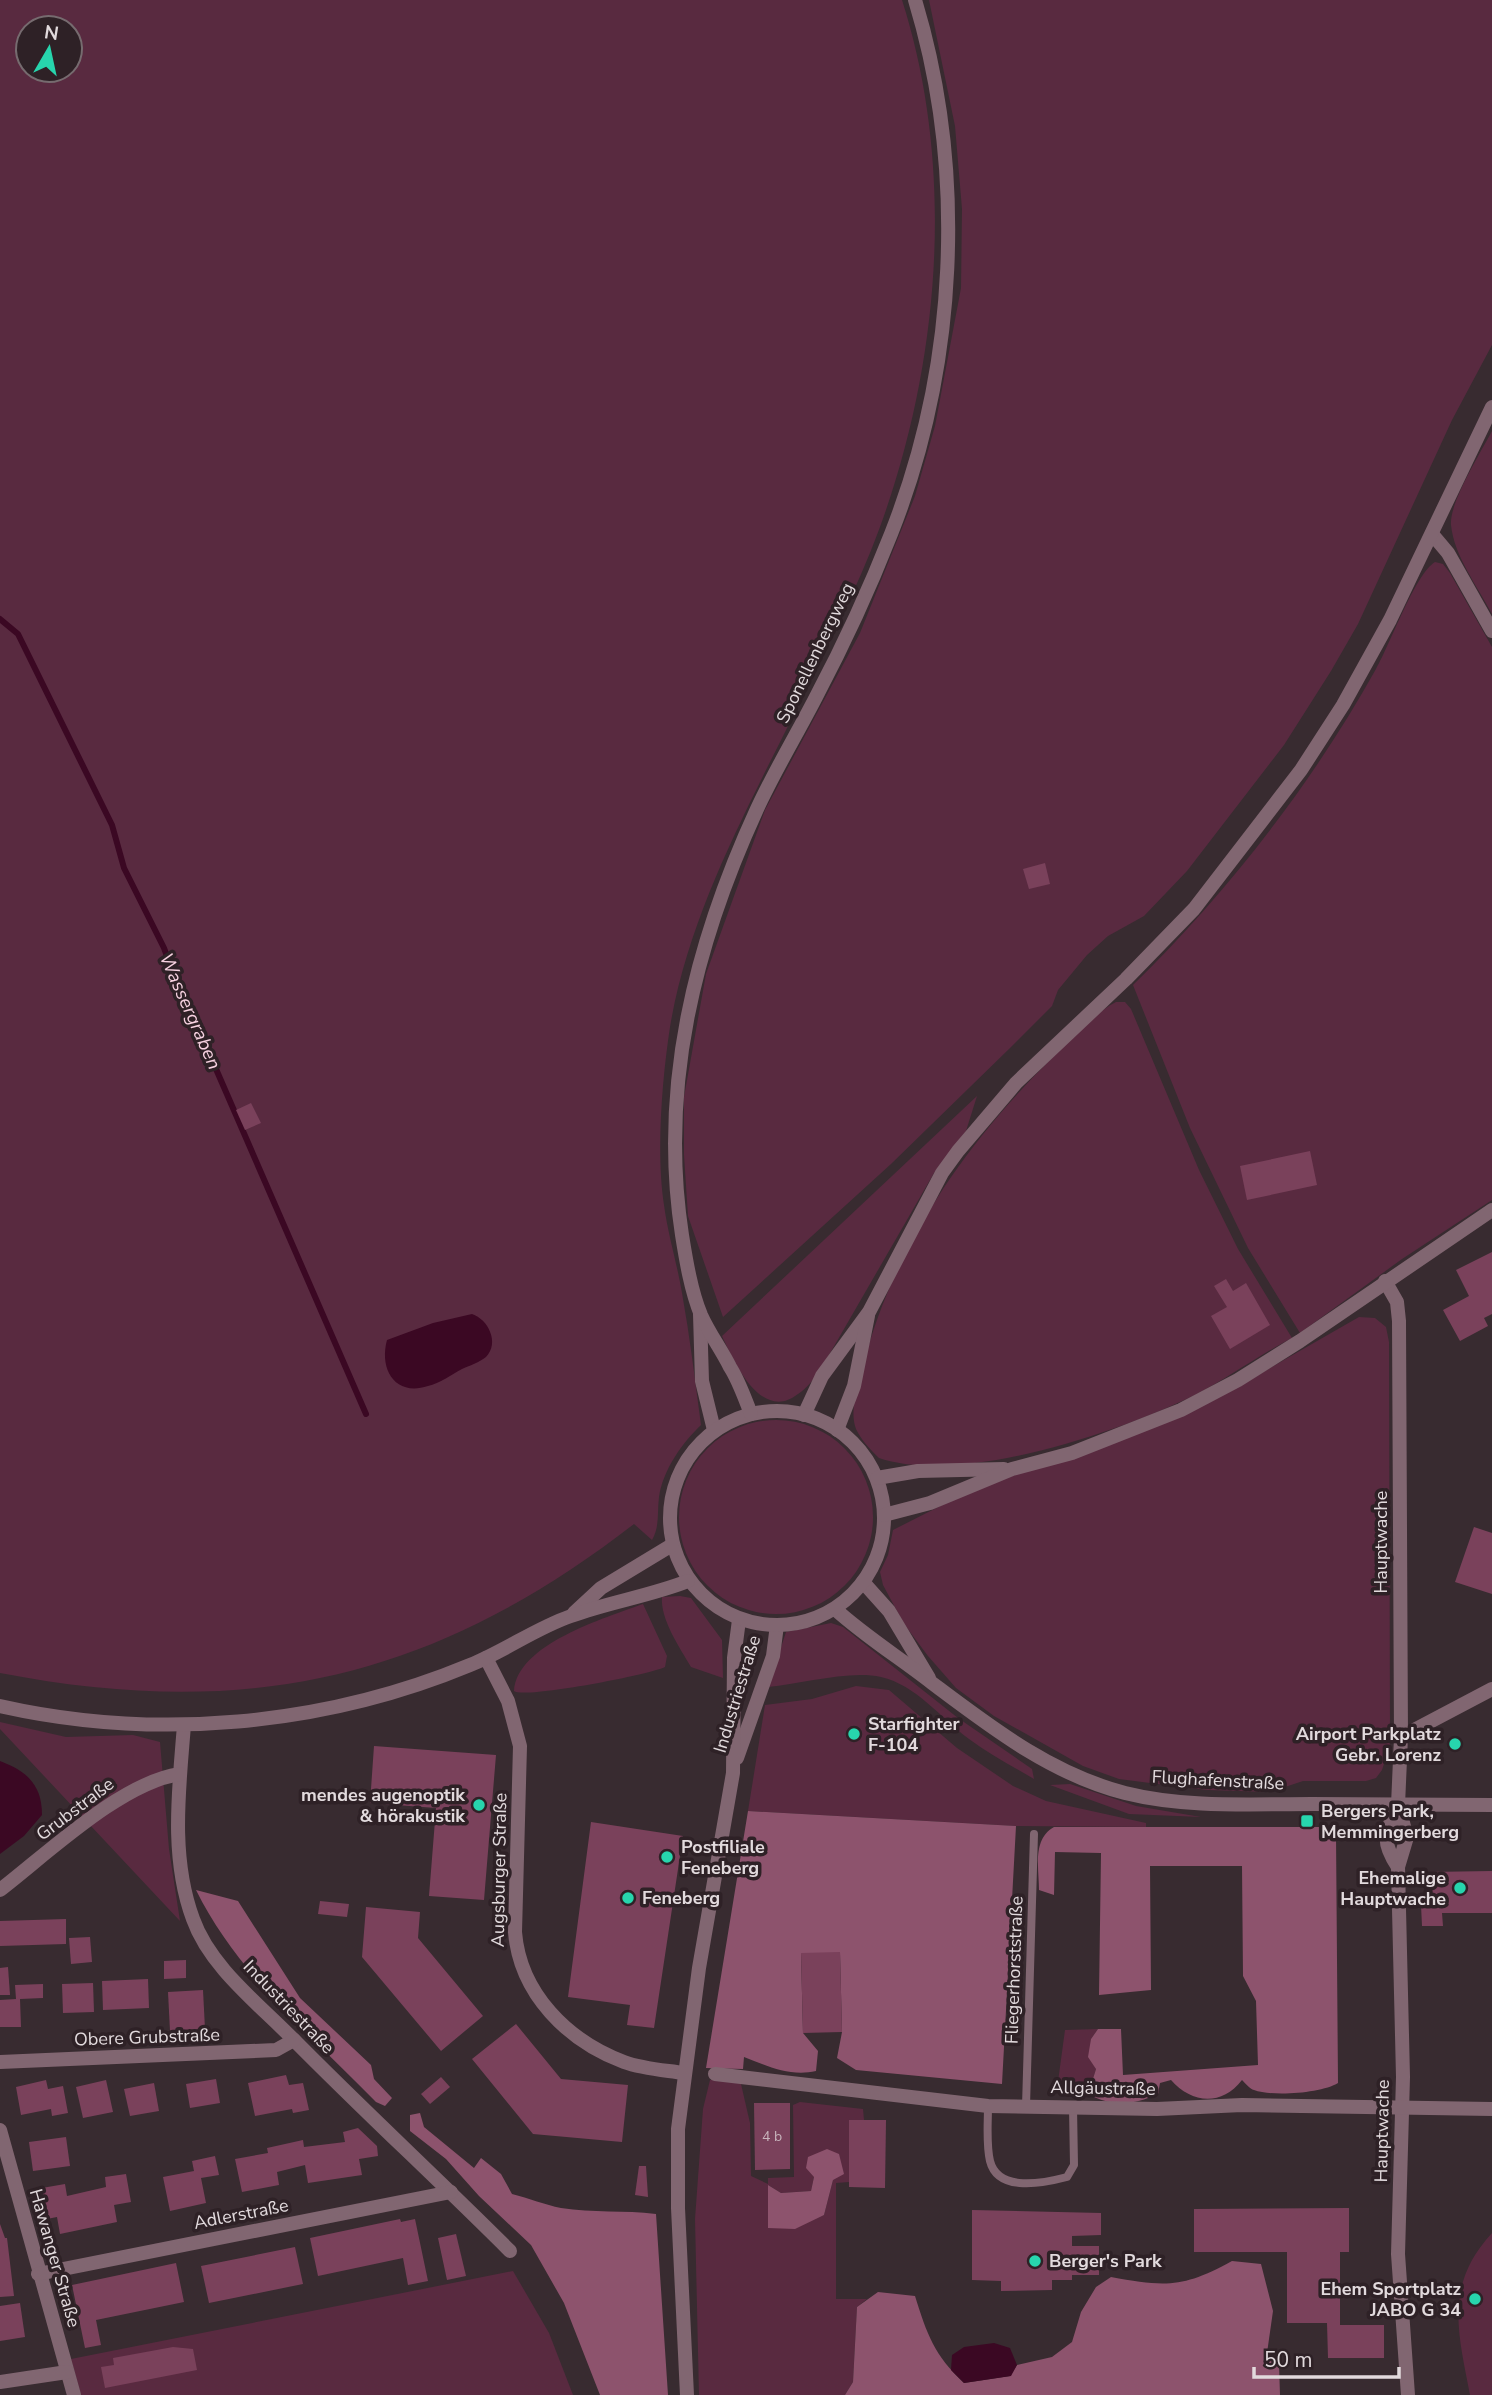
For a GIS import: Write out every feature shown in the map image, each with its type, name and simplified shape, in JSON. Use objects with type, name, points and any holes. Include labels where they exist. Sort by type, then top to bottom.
[{"type":"street","name":"Sponellenbergweg","points":[[714,1430],[702,1381],[700,1312],[682,1240],[674,1127],[682,1037],[693,984],[728,876],[758,807],[841,647],[891,533],[910,481],[937,368],[944,304],[947,196],[935,82],[915,0]]},
{"type":"street","points":[[804,1415],[822,1376],[869,1312],[942,1173],[979,1124],[1016,1083],[1126,979],[1194,909],[1282,797],[1366,666],[1492,407]]},
{"type":"street","points":[[1432,534],[1448,553],[1492,631]]},
{"type":"street","points":[[884,1515],[930,1503],[1012,1469],[1072,1453],[1181,1410],[1238,1380],[1492,1210]]},
{"type":"street","name":"Hauptwache","points":[[1385,1281],[1397,1302],[1399,1321],[1401,1737],[1398,1805],[1407,1837],[1398,1867],[1401,2108],[1398,2254],[1408,2395]]},
{"type":"street","name":"Sponellenbergweg","points":[[700,1312],[733,1370],[751,1414]]},
{"type":"street","points":[[837,1430],[854,1386],[869,1312]]},
{"type":"street","points":[[778,1411],[804,1415],[837,1430],[855,1445],[877,1478],[884,1515],[881,1542],[863,1582],[835,1609],[800,1623],[777,1625],[739,1620],[708,1600],[688,1581],[672,1545],[670,1509],[673,1489],[681,1469],[698,1445],[714,1430],[751,1414],[778,1411]]},
{"type":"street","points":[[877,1478],[918,1471],[1012,1469]]},
{"type":"street","points":[[570,1616],[601,1588],[672,1545]]},
{"type":"street","points":[[0,1706],[62,1718],[184,1725],[256,1720],[366,1699],[486,1658],[570,1616],[657,1593],[688,1581]]},
{"type":"street","name":"Flughafenstraße","points":[[863,1582],[889,1611],[931,1682]]},
{"type":"street","name":"Flughafenstraße","points":[[835,1609],[867,1638],[931,1682],[981,1723],[1034,1756],[1125,1793],[1229,1804],[1492,1805]]},
{"type":"street","name":"Industriestraße","points":[[687,2395],[678,2208],[678,2129],[684,2073],[733,1773],[734,1658],[739,1620]]},
{"type":"street","name":"Industriestraße","points":[[733,1773],[773,1656],[777,1625]]},
{"type":"street","name":"Augsburger Straße","points":[[486,1658],[508,1701],[520,1745],[515,1932],[517,1957],[527,1983],[545,2006],[584,2044],[625,2063],[684,2073]]},
{"type":"street","points":[[1401,1737],[1492,1689]]},
{"type":"street","name":"Industriestraße","points":[[184,1725],[180,1774],[181,1874],[193,1921],[204,1942],[219,1962],[294,2039],[510,2251]]},
{"type":"street","name":"Grubstraße","points":[[0,1889],[130,1791],[162,1776],[180,1774]]},
{"type":"street","name":"Hauptwache","points":[[1398,1805],[1384,1836],[1398,1867]]},
{"type":"street","name":"Obere Grubstraße","points":[[0,2062],[276,2050],[294,2039]]},
{"type":"street","name":"Allgäustraße","points":[[715,2074],[988,2106],[1157,2109],[1242,2105],[1492,2109]]},
{"type":"street","name":"Hawanger Straße","points":[[0,2130],[74,2395]]},
{"type":"street","name":"Adlerstraße","points":[[38,2273],[451,2192]]},
{"type":"street","points":[[0,2382],[67,2372]]},
{"type":"lane","name":"Fliegerhorststraße","points":[[1026,2106],[1034,1834]]},
{"type":"lane","points":[[988,2106],[990,2161],[995,2172],[1005,2181],[1023,2182],[1067,2177],[1074,2165],[1073,2108]]},
{"type":"shaded area","points":[[0,0],[902,0],[919,64],[930,130],[935,198],[934,265],[928,332],[916,399],[900,464],[880,527],[840,620],[721,864],[691,944],[679,985],[665,1069],[660,1163],[666,1216],[685,1310],[701,1425],[680,1449],[669,1467],[661,1487],[658,1519],[652,1540],[634,1524],[560,1577],[486,1619],[411,1652],[335,1675],[257,1688],[176,1692],[91,1687],[0,1673]]},
{"type":"shaded area","points":[[929,0],[1492,0],[1492,345],[1452,420],[1358,624],[1331,671],[1284,745],[1187,871],[1144,916],[1108,936],[1087,955],[1058,990],[1052,1006],[1009,1049],[891,1164],[723,1317],[688,1216],[684,1155],[684,1097],[706,974],[765,810],[860,633],[915,496],[935,426],[961,288],[962,209],[955,126]]},
{"type":"shaded area","points":[[1492,431],[1492,614],[1462,560],[1451,525],[1460,491]]},
{"type":"shaded area","points":[[1435,562],[1443,564],[1450,573],[1492,647],[1492,1200],[1402,1259],[1300,1333],[1248,1248],[1190,1128],[1133,985],[1202,913],[1296,795],[1351,712],[1382,658],[1419,580]]},
{"type":"shaded area","points":[[1116,1002],[1125,1002],[1131,1009],[1199,1170],[1238,1249],[1292,1338],[1195,1395],[1084,1439],[995,1460],[953,1465],[913,1465],[879,1458],[856,1429],[853,1414],[855,1398],[876,1323],[912,1240],[960,1164],[987,1129],[1072,1038],[1098,1014]]},
{"type":"shaded area","points":[[977,1096],[966,1131],[934,1173],[818,1374],[801,1392],[785,1401],[772,1401],[761,1395],[742,1373],[722,1336]]},
{"type":"shaded area","points":[[472,1314],[483,1321],[490,1332],[492,1345],[486,1357],[428,1386],[407,1388],[392,1378],[385,1361],[387,1340],[433,1323]]},
{"type":"shaded area","points":[[1359,1317],[1375,1318],[1386,1327],[1389,1342],[1390,1745],[1382,1770],[1376,1778],[1366,1781],[1303,1781],[1270,1792],[1208,1790],[1119,1779],[1083,1766],[994,1716],[956,1688],[904,1624],[883,1585],[880,1572],[888,1555],[893,1530],[964,1494],[1216,1399]]},
{"type":"shaded area","points":[[776,1420],[813,1427],[845,1448],[866,1480],[873,1517],[866,1554],[845,1586],[813,1607],[776,1614],[739,1607],[707,1586],[686,1554],[679,1517],[686,1480],[707,1448],[739,1427]]},
{"type":"shaded area","points":[[662,1597],[691,1598],[722,1640],[723,1678],[691,1667],[672,1633],[664,1615]]},
{"type":"shaded area","points":[[643,1604],[667,1656],[665,1667],[562,1689],[523,1693],[514,1691],[519,1674],[530,1660],[546,1647],[586,1625]]},
{"type":"shaded area","points":[[831,1623],[843,1627],[958,1718],[1032,1769],[1034,1779],[977,1744],[928,1703],[894,1681],[855,1675],[768,1687],[786,1632]]},
{"type":"shaded area","points":[[856,1686],[889,1690],[957,1748],[1013,1786],[1046,1801],[1146,1823],[1146,1827],[1016,1826],[748,1811],[765,1705],[812,1699]]},
{"type":"shaded area","points":[[0,1722],[66,1737],[133,1735],[160,1742],[169,1849],[180,1921],[0,1729]]},
{"type":"shaded area","points":[[0,1761],[18,1769],[31,1780],[39,1795],[42,1815],[24,1836],[0,1854]]},
{"type":"shaded area","points":[[1070,1784],[1136,1806],[1201,1817],[1129,1814],[1050,1785]]},
{"type":"shaded area","points":[[748,1811],[1016,1826],[1002,2084],[856,2070],[837,2058],[842,2032],[840,1953],[801,1954],[803,2033],[818,2051],[816,2071],[788,2072],[744,2057],[743,2069],[706,2068]]},
{"type":"shaded area","points":[[1054,1827],[1327,1827],[1336,1834],[1338,2083],[1309,2091],[1273,2093],[1252,2089],[1242,2080],[1225,2095],[1206,2099],[1188,2094],[1171,2080],[1160,2083],[1158,2094],[1134,2102],[1110,2102],[1094,2097],[1092,2082],[1096,2069],[1088,2057],[1091,2039],[1098,2029],[1121,2029],[1123,2075],[1258,2065],[1256,2001],[1243,1976],[1242,1866],[1150,1866],[1151,1990],[1099,1995],[1101,1853],[1055,1852],[1054,1895],[1039,1890],[1038,1855],[1042,1839]]},
{"type":"shaded area","points":[[196,1890],[238,1901],[300,1998],[371,2065],[374,2079],[392,2098],[385,2106],[376,2102],[301,2028],[254,1976],[232,1949]]},
{"type":"shaded area","points":[[1098,2029],[1091,2039],[1096,2069],[1092,2082],[1094,2097],[1063,2094],[1057,2089],[1065,2030]]},
{"type":"shaded area","points":[[723,2078],[741,2084],[750,2123],[751,2176],[768,2184],[768,2178],[794,2177],[793,2105],[800,2102],[863,2109],[864,2120],[849,2120],[849,2182],[836,2183],[836,2299],[867,2299],[857,2307],[853,2382],[845,2395],[699,2395],[695,2219],[703,2109],[710,2080]],"holes":[[[814,2177],[833,2180],[824,2215],[769,2228],[768,2185],[781,2193],[811,2191]]]},
{"type":"shaded area","points":[[420,2113],[424,2127],[474,2168],[481,2158],[501,2174],[512,2194],[561,2208],[656,2214],[668,2395],[600,2395],[564,2303],[531,2245],[479,2196],[446,2159],[410,2131],[410,2115]]},
{"type":"shaded area","points":[[827,2149],[839,2154],[844,2174],[833,2180],[824,2215],[795,2229],[768,2228],[768,2185],[781,2193],[811,2191],[814,2177],[806,2168],[808,2157]]},
{"type":"shaded area","name":"Ehem Sportplatz JABO G 34","points":[[1492,2233],[1492,2395],[1470,2395],[1458,2310],[1467,2271]]},
{"type":"shaded area","points":[[1232,2261],[1261,2264],[1273,2311],[1267,2353],[1279,2364],[1280,2395],[845,2395],[853,2382],[857,2307],[878,2292],[915,2296],[938,2353],[964,2383],[1010,2376],[1017,2365],[1052,2357],[1072,2342],[1081,2312],[1096,2287],[1111,2277],[1146,2283],[1174,2283],[1187,2281]]},
{"type":"shaded area","points":[[513,2271],[549,2333],[573,2395],[81,2395],[71,2359]]},
{"type":"shaded area","points":[[994,2343],[1010,2348],[1017,2365],[1011,2376],[964,2383],[951,2370],[952,2355],[964,2347]]},
{"type":"building","points":[[1045,863],[1050,884],[1029,889],[1023,869]]},
{"type":"building","points":[[251,1103],[261,1123],[245,1130],[236,1110]]},
{"type":"building","points":[[1310,1151],[1317,1185],[1247,1200],[1240,1166]]},
{"type":"building","points":[[1492,1252],[1492,1314],[1484,1318],[1488,1326],[1460,1341],[1443,1310],[1469,1296],[1456,1270]]},
{"type":"building","points":[[1226,1279],[1233,1291],[1246,1283],[1270,1325],[1230,1349],[1211,1316],[1227,1307],[1214,1286]]},
{"type":"building","points":[[1474,1527],[1492,1533],[1492,1594],[1455,1582]]},
{"type":"building","points":[[374,1746],[496,1755],[484,1900],[429,1896],[436,1808],[370,1803]]},
{"type":"building","name":"Feneberg","points":[[591,1822],[683,1836],[654,2028],[627,2025],[630,2005],[568,1997]]},
{"type":"building","name":"Ehemalige Hauptwache","points":[[1492,1871],[1492,1913],[1442,1913],[1443,1926],[1422,1926],[1421,1905],[1429,1904],[1428,1872]]},
{"type":"building","points":[[320,1901],[349,1904],[347,1917],[318,1914]]},
{"type":"building","points":[[366,1907],[420,1912],[418,1938],[483,2016],[441,2051],[362,1957]]},
{"type":"building","points":[[66,1919],[66,1944],[0,1946],[0,1921]]},
{"type":"building","points":[[90,1937],[92,1962],[71,1964],[69,1938]]},
{"type":"building","points":[[840,1952],[842,2032],[803,2033],[801,1953]]},
{"type":"building","points":[[186,1960],[186,1978],[164,1979],[164,1961]]},
{"type":"building","points":[[8,1967],[10,1995],[0,1995],[0,1968]]},
{"type":"building","points":[[148,1979],[149,2008],[103,2010],[102,1981]]},
{"type":"building","points":[[93,1983],[94,2012],[63,2013],[62,1984]]},
{"type":"building","points":[[43,1984],[43,1998],[20,1999],[21,2027],[0,2027],[0,2000],[16,1999],[15,1985]]},
{"type":"building","points":[[203,1990],[205,2029],[170,2031],[168,1992]]},
{"type":"building","points":[[516,2024],[561,2079],[628,2085],[622,2142],[533,2134],[472,2059]]},
{"type":"building","points":[[286,2075],[289,2085],[303,2083],[309,2110],[293,2113],[292,2109],[255,2116],[248,2083]]},
{"type":"building","points":[[441,2077],[450,2087],[430,2104],[421,2094]]},
{"type":"building","points":[[216,2079],[220,2103],[190,2108],[186,2084]]},
{"type":"building","points":[[46,2080],[48,2089],[63,2086],[68,2113],[52,2116],[51,2109],[21,2115],[16,2087]]},
{"type":"building","points":[[106,2080],[113,2112],[83,2118],[76,2087]]},
{"type":"building","points":[[154,2083],[159,2111],[130,2116],[124,2089]]},
{"type":"building","points":[[754,2103],[790,2103],[790,2169],[755,2170]]},
{"type":"building","points":[[849,2120],[886,2120],[885,2188],[849,2187]]},
{"type":"building","points":[[358,2128],[377,2146],[378,2156],[359,2159],[362,2175],[308,2183],[305,2165],[277,2172],[279,2185],[242,2192],[235,2159],[268,2153],[267,2148],[303,2140],[304,2147],[345,2142],[343,2132]]},
{"type":"building","points":[[66,2137],[70,2166],[33,2171],[29,2142]]},
{"type":"building","points":[[215,2156],[219,2175],[201,2178],[206,2203],[170,2211],[163,2177],[194,2171],[192,2161]]},
{"type":"building","points":[[639,2166],[646,2166],[648,2197],[635,2195]]},
{"type":"building","points":[[126,2174],[131,2202],[114,2205],[117,2222],[60,2234],[57,2217],[47,2219],[42,2188],[65,2184],[67,2196],[106,2187],[105,2177]]},
{"type":"building","points":[[1349,2208],[1349,2252],[1340,2252],[1340,2325],[1384,2325],[1384,2358],[1328,2358],[1327,2323],[1287,2323],[1287,2252],[1194,2252],[1194,2209]]},
{"type":"building","name":"Berger's Park","points":[[972,2210],[1101,2213],[1101,2235],[1072,2236],[1072,2246],[1099,2246],[1099,2275],[1072,2275],[1072,2280],[1052,2280],[1052,2290],[1001,2291],[1001,2281],[972,2280]]},
{"type":"building","points":[[400,2219],[401,2222],[415,2219],[428,2281],[408,2285],[403,2258],[318,2276],[310,2238]]},
{"type":"building","points":[[0,2224],[7,2238],[14,2296],[0,2297]]},
{"type":"building","points":[[456,2234],[466,2276],[447,2280],[438,2238]]},
{"type":"building","points":[[295,2247],[303,2284],[209,2303],[201,2266]]},
{"type":"building","points":[[176,2263],[184,2302],[96,2320],[101,2345],[85,2348],[72,2285]]},
{"type":"building","points":[[20,2303],[25,2337],[0,2341],[0,2306]]},
{"type":"building","points":[[173,2347],[193,2349],[197,2370],[105,2388],[101,2367],[114,2365],[113,2358]]},
{"type":"waterway","name":"Wassergraben","points":[[0,619],[18,634],[112,825],[124,868],[164,948],[184,1003],[206,1046],[366,1414]]},
{"type":"place","name":"Starfighter F-104","points":[[854,1734]]},
{"type":"place","name":"Airport Parkplatz Gebr. Lorenz","points":[[1455,1744]]},
{"type":"place","name":"mendes augenoptik & hörakustik","points":[[479,1805]]},
{"type":"place","name":"Bergers Park, Memmingerberg","points":[[1307,1821]]},
{"type":"place","name":"Postfiliale Feneberg","points":[[667,1857]]},
{"type":"place","name":"Ehemalige Hauptwache","points":[[1460,1888]]},
{"type":"place","name":"Feneberg","points":[[628,1898]]},
{"type":"place","name":"Berger's Park","points":[[1035,2261]]},
{"type":"place","name":"Ehem Sportplatz JABO G 34","points":[[1475,2299]]}]
